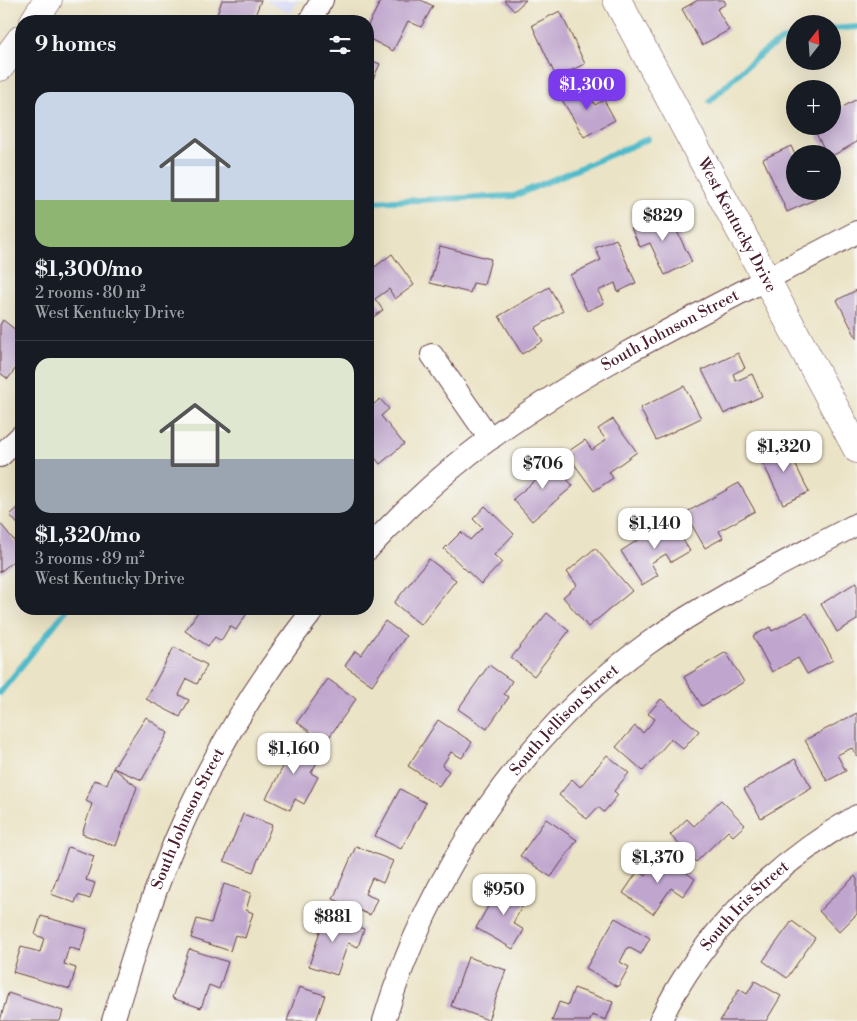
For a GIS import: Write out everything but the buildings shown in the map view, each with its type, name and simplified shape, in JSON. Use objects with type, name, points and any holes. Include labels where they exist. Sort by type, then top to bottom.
[{"type":"street","points":[[38,15],[48,0]]},
{"type":"street","points":[[313,15],[322,0]]},
{"type":"street","name":"West Kentucky Drive","points":[[617,0],[857,449]]},
{"type":"street","points":[[0,67],[15,46]]},
{"type":"street","name":"South Johnson Street","points":[[374,543],[420,496],[490,439],[592,372],[857,232]]},
{"type":"street","points":[[432,355],[490,439]]},
{"type":"street","points":[[0,456],[15,442]]},
{"type":"street","name":"South Jellison Street","points":[[384,1021],[410,948],[440,884],[459,850],[518,768],[571,709],[646,644],[678,623],[711,603],[857,524]]},
{"type":"street","name":"South Johnson Street","points":[[113,1021],[153,898],[176,839],[204,780],[266,676],[309,615]]},
{"type":"street","name":"South Iris Street","points":[[660,1021],[686,973],[732,915],[782,867],[857,816]]},
{"type":"shaded area","points":[[266,0],[298,0],[290,14]]},
{"type":"waterway","points":[[841,28],[857,27]]},
{"type":"waterway","points":[[710,101],[761,54],[786,39]]},
{"type":"waterway","points":[[374,202],[514,196],[648,139]]},
{"type":"waterway","points":[[0,693],[62,615]]}]
